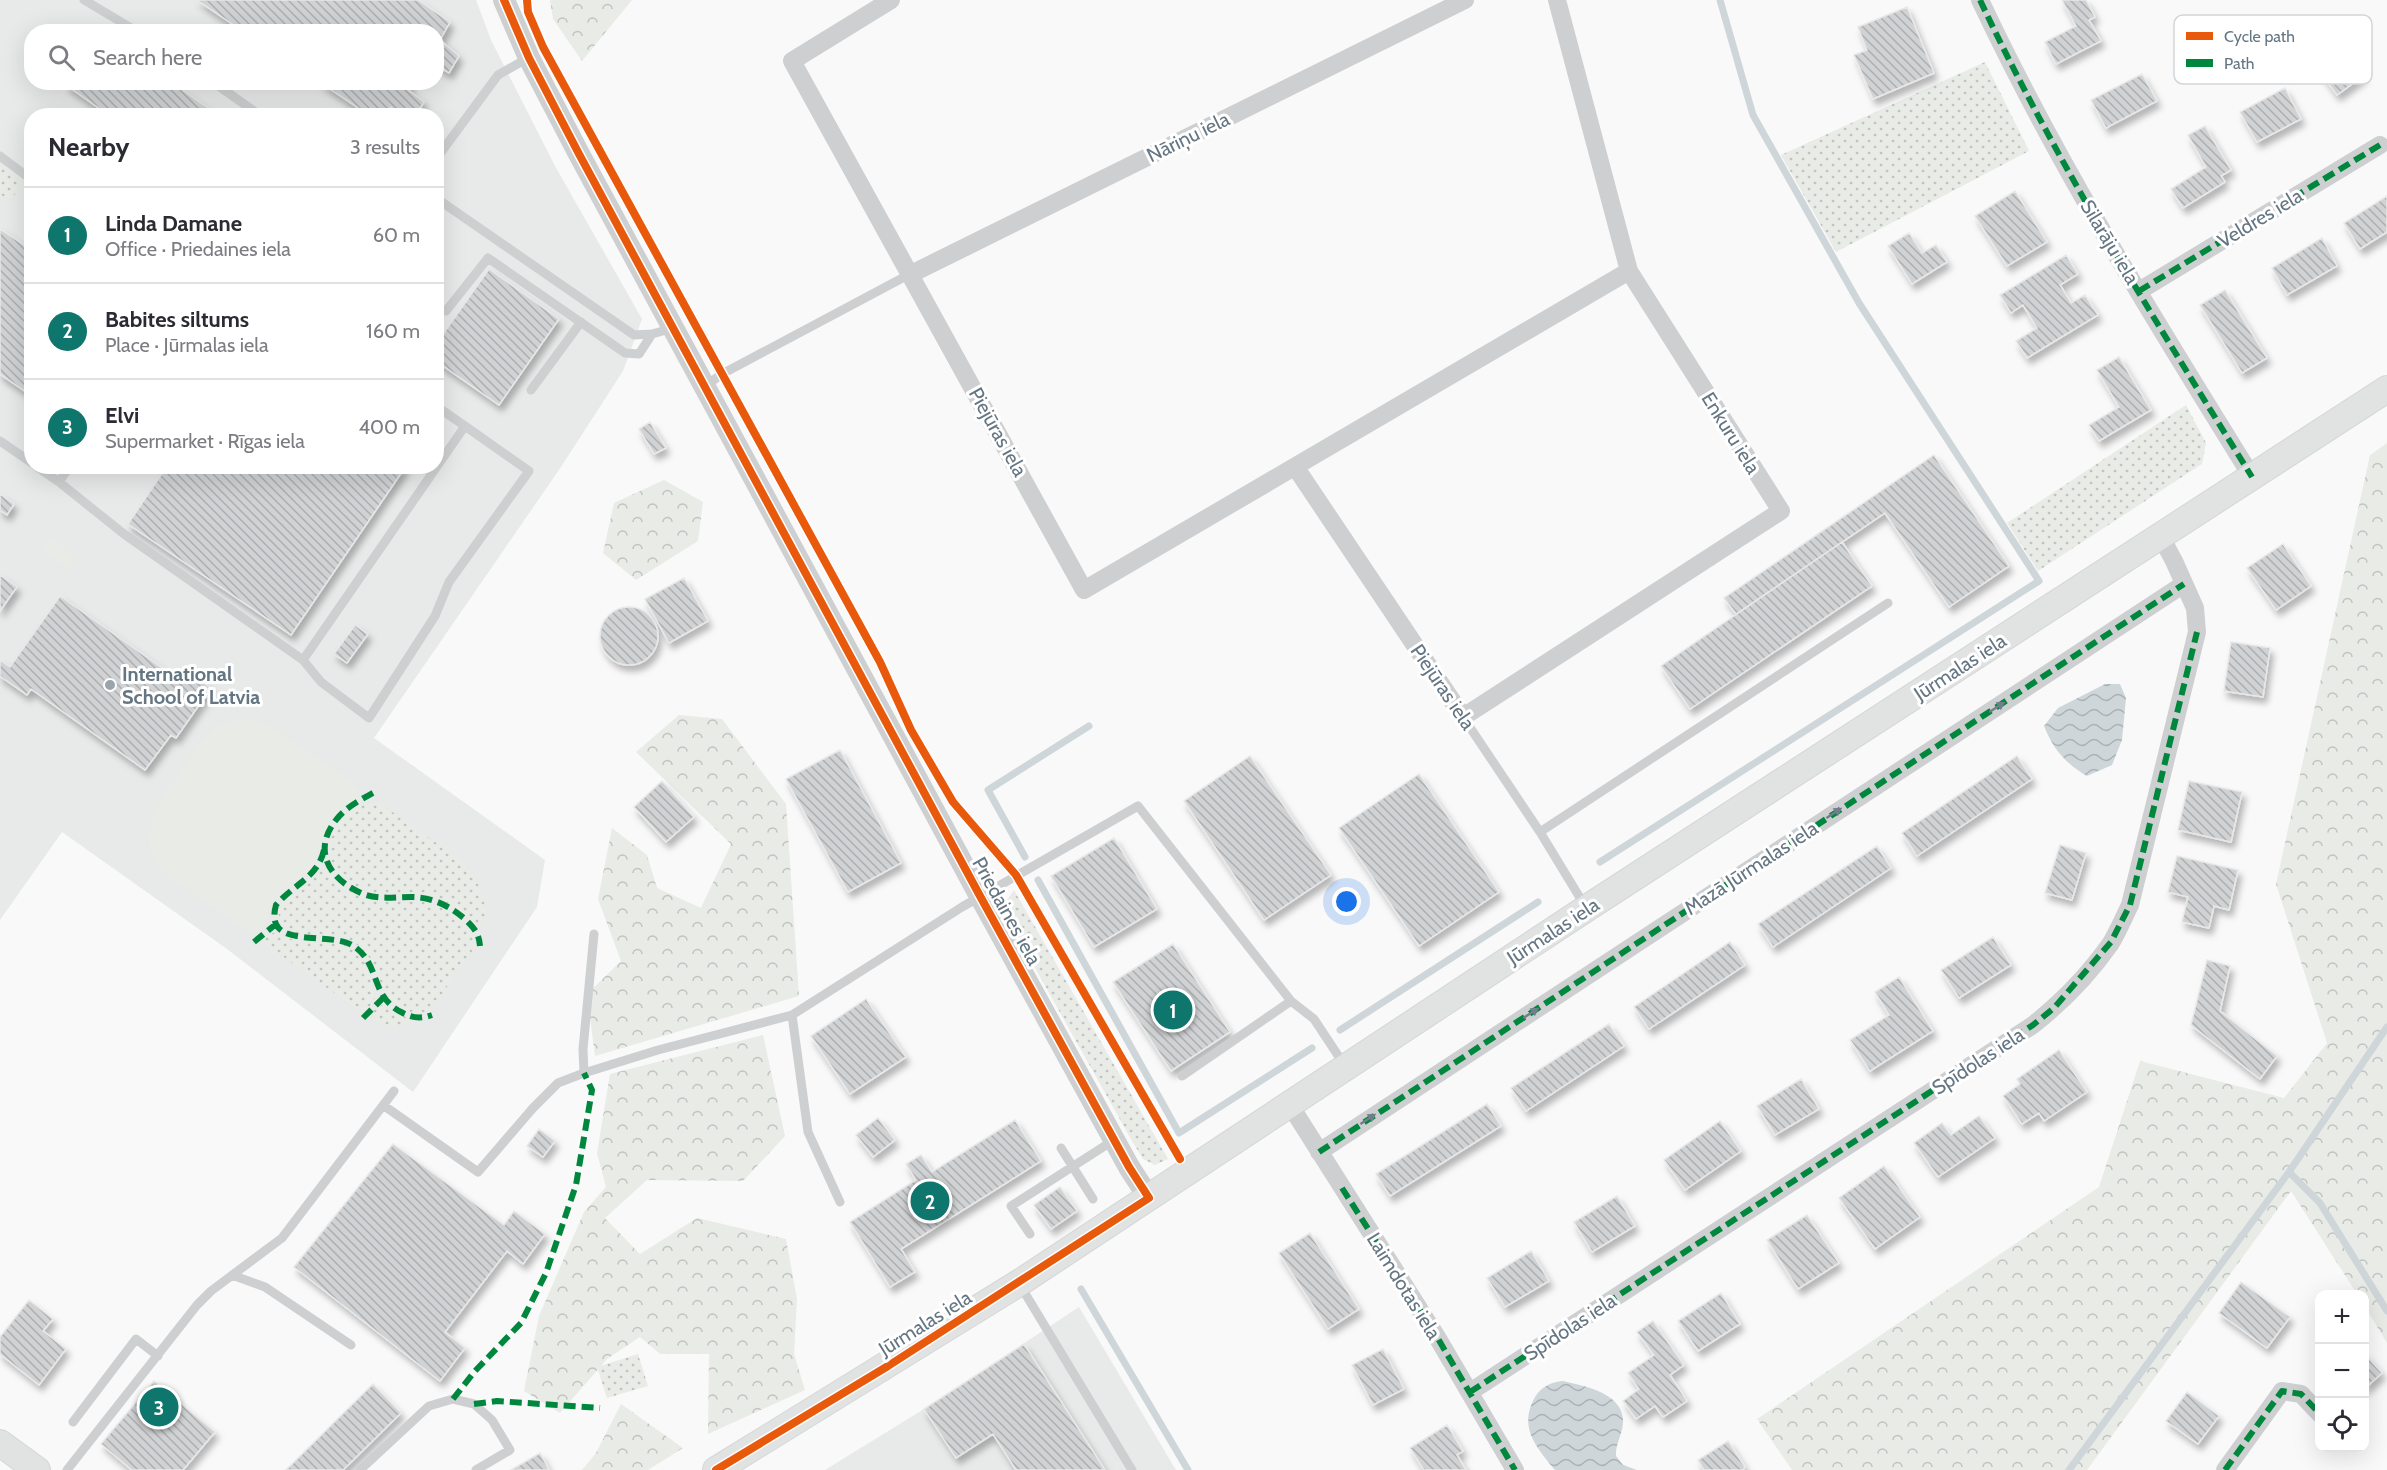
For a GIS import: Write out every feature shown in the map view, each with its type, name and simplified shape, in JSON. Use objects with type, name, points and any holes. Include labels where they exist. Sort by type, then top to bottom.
[{"type":"main road","name":"Jūrmalas iela","points":[[716,1470],[1018,1283],[1587,908],[2387,389]]},
{"type":"main road","points":[[2,1450],[37,1470]]},
{"type":"street","name":"Priedaines iela","points":[[504,0],[529,58],[663,331],[705,386],[980,896],[1114,1140],[1149,1198]]},
{"type":"street","name":"Piejūras iela","points":[[891,0],[792,61],[1084,590],[1296,468],[1629,271]]},
{"type":"street","name":"Nāriņu iela","points":[[911,274],[1465,0]]},
{"type":"street","name":"Enkuru iela","points":[[1463,717],[1781,511],[1629,271],[1557,0]]},
{"type":"street","name":"Silarāju iela","points":[[1980,0],[2042,124],[2139,291],[2252,477]]},
{"type":"street","name":"Veldres iela","points":[[2139,291],[2380,146]]},
{"type":"street","name":"Piejūras iela","points":[[1296,468],[1463,717]]},
{"type":"street","name":"Spīdolas iela","points":[[1470,1392],[2033,1025],[2054,1008],[2111,942],[2130,905],[2197,632],[2195,608],[2161,537]]},
{"type":"street","name":"Mazā Jūrmalas iela","points":[[1319,1152],[2184,584]]},
{"type":"street","name":"Laimdotas iela","points":[[1290,1105],[1470,1392],[1515,1470]]},
{"type":"street","points":[[2225,1470],[2282,1391],[2301,1394],[2315,1410]]},
{"type":"lane","points":[[84,0],[124,24]]},
{"type":"lane","points":[[444,148],[498,75],[529,58]]},
{"type":"lane","points":[[224,90],[250,108]]},
{"type":"lane","points":[[0,156],[24,174]]},
{"type":"lane","points":[[444,204],[634,335],[663,331]]},
{"type":"lane","points":[[446,311],[488,258],[625,353],[639,354],[663,331]]},
{"type":"lane","points":[[705,386],[722,374],[911,274]]},
{"type":"lane","points":[[531,390],[581,322]]},
{"type":"lane","points":[[48,474],[124,534],[303,660],[321,682],[369,718],[435,616],[449,582],[529,471],[444,412]]},
{"type":"lane","points":[[444,456],[465,426]]},
{"type":"lane","points":[[0,441],[24,458]]},
{"type":"lane","points":[[59,482],[64,474]]},
{"type":"lane","points":[[303,660],[432,474]]},
{"type":"lane","points":[[1540,832],[1888,603]]},
{"type":"lane","name":"Piejūras iela","points":[[1463,717],[1540,832],[1587,908]]},
{"type":"lane","points":[[383,1105],[478,1172],[532,1108],[558,1083],[584,1072],[792,1015],[980,896],[1138,806],[1291,1001],[1314,1019],[1346,1068]]},
{"type":"lane","points":[[584,1072],[583,1049],[594,934]]},
{"type":"lane","points":[[1182,1076],[1291,1001]]},
{"type":"lane","points":[[792,1015],[808,1132],[840,1202]]},
{"type":"lane","points":[[67,1470],[197,1305],[211,1291],[282,1238],[394,1092]]},
{"type":"lane","points":[[1030,1234],[1011,1206],[1114,1140]]},
{"type":"lane","points":[[1061,1148],[1093,1199]]},
{"type":"lane","points":[[232,1275],[265,1287],[351,1345]]},
{"type":"lane","points":[[1018,1283],[1132,1470]]},
{"type":"lane","points":[[73,1422],[136,1339],[158,1356]]},
{"type":"lane","points":[[360,1470],[429,1406],[453,1399],[474,1404],[492,1420],[510,1449],[476,1470]]},
{"type":"shaded area","points":[[0,0],[476,0],[491,40],[555,166],[642,319],[623,371],[561,467],[374,738],[545,860],[537,907],[413,1092],[227,949],[62,832],[0,920]]},
{"type":"shaded area","points":[[1079,1307],[1176,1470],[825,1470],[924,1409]]},
{"type":"green space","points":[[550,0],[632,0],[582,61],[553,19]]},
{"type":"green space","points":[[1985,62],[2029,151],[1836,252],[1781,155]]},
{"type":"green space","points":[[0,166],[22,182],[17,192],[8,199],[0,194]]},
{"type":"green space","points":[[2186,405],[2206,443],[2202,464],[2038,571],[2007,523]]},
{"type":"green space","points":[[2387,443],[2387,1343],[2369,1314],[2369,1290],[2354,1290],[2291,1191],[2087,1470],[1792,1470],[1757,1419],[2099,1187],[2140,1061],[2284,1098],[2327,1043],[2276,884],[2370,455]]},
{"type":"green space","points":[[664,480],[703,502],[698,541],[636,580],[603,553],[614,503]]},
{"type":"green space","points":[[51,538],[77,558],[69,569],[43,550]]},
{"type":"green space","points":[[679,715],[722,719],[786,804],[799,996],[595,1056],[587,994],[621,961],[598,899],[612,828],[647,855],[657,888],[701,908],[731,844],[636,752]]},
{"type":"green space","points":[[256,721],[270,726],[352,782],[362,793],[330,824],[313,868],[273,903],[263,930],[252,934],[169,877],[159,867],[148,839],[154,810],[201,741],[213,729],[229,722]]},
{"type":"green space","points":[[371,802],[381,804],[459,859],[471,872],[480,888],[485,904],[484,922],[477,924],[435,897],[422,894],[368,891],[356,887],[345,879],[331,859],[329,845],[331,836],[349,813]]},
{"type":"green space","points":[[322,870],[348,889],[375,900],[424,902],[446,909],[458,917],[473,934],[475,947],[426,1013],[408,1011],[390,999],[367,955],[351,941],[342,936],[300,934],[286,929],[278,912],[284,900]]},
{"type":"green space","points":[[1014,890],[1168,1159],[1155,1165],[1143,1159],[1132,1141],[1007,918],[1007,900]]},
{"type":"green space","points":[[273,933],[295,940],[332,942],[351,947],[366,965],[374,989],[373,1003],[367,1009],[357,1009],[264,943],[265,936]]},
{"type":"green space","points":[[382,1005],[410,1021],[397,1027],[387,1026],[373,1020],[374,1010]]},
{"type":"green space","points":[[763,1035],[785,1136],[743,1181],[647,1180],[605,1218],[640,1254],[697,1218],[786,1239],[797,1299],[794,1354],[805,1390],[708,1434],[709,1354],[660,1354],[640,1337],[607,1359],[560,1413],[524,1391],[539,1316],[584,1212],[606,1187],[597,1153],[610,1074]]},
{"type":"green space","points":[[638,1354],[648,1386],[607,1398],[597,1367]]},
{"type":"green space","points":[[621,1404],[683,1448],[648,1470],[582,1470],[596,1453]]},
{"type":"water","points":[[2105,684],[2120,684],[2126,698],[2122,740],[2112,765],[2087,776],[2061,755],[2051,742],[2044,726],[2058,708]]},
{"type":"water","points":[[1563,1381],[1600,1392],[1616,1402],[1623,1419],[1616,1456],[1623,1465],[1637,1470],[1555,1470],[1536,1445],[1528,1418],[1530,1408],[1540,1390],[1550,1384]]},
{"type":"building","points":[[197,0],[418,0],[450,22],[444,33],[444,24],[232,24]]},
{"type":"building","points":[[2062,0],[2086,0],[2095,17],[2089,20],[2101,41],[2056,64],[2045,42],[2076,26]]},
{"type":"building","points":[[1907,7],[1934,73],[1873,99],[1854,55],[1867,50],[1858,27]]},
{"type":"building","points":[[444,43],[459,56],[449,73],[444,70]]},
{"type":"building","points":[[2142,74],[2157,101],[2106,128],[2091,100]]},
{"type":"building","points":[[2329,84],[2352,84],[2337,95]]},
{"type":"building","points":[[2285,88],[2301,119],[2257,142],[2240,112]]},
{"type":"building","points":[[73,90],[182,90],[208,108],[99,108]]},
{"type":"building","points":[[332,90],[408,90],[424,102],[420,108],[358,108]]},
{"type":"building","points":[[2205,126],[2231,170],[2221,176],[2225,182],[2183,208],[2171,189],[2206,167],[2188,135]]},
{"type":"building","points":[[2015,191],[2047,242],[2007,266],[1975,216]]},
{"type":"building","points":[[2387,196],[2387,232],[2360,249],[2344,223]]},
{"type":"building","points":[[0,229],[24,245],[24,390],[0,374]]},
{"type":"building","points":[[1909,233],[1922,253],[1936,245],[1947,262],[1912,284],[1888,246]]},
{"type":"building","points":[[2322,238],[2337,266],[2287,295],[2272,268]]},
{"type":"building","points":[[2066,255],[2078,274],[2060,285],[2071,303],[2085,295],[2098,315],[2027,358],[2016,341],[2037,328],[2023,305],[2011,313],[2000,295]]},
{"type":"building","points":[[489,269],[559,319],[499,405],[444,367],[444,333]]},
{"type":"building","points":[[2225,290],[2267,358],[2242,373],[2200,305]]},
{"type":"building","points":[[2119,357],[2151,410],[2099,441],[2089,425],[2119,407],[2097,370]]},
{"type":"building","points":[[650,422],[666,448],[654,454],[639,429]]},
{"type":"building","points":[[1934,455],[2009,566],[1949,607],[1885,513],[1736,614],[1724,598]]},
{"type":"building","points":[[162,474],[401,474],[291,635],[128,524]]},
{"type":"building","points":[[0,494],[14,504],[7,515],[0,510]]},
{"type":"building","points":[[1842,542],[1872,586],[1690,709],[1661,666]]},
{"type":"building","points":[[2283,544],[2311,586],[2276,610],[2247,568]]},
{"type":"building","points":[[0,575],[17,587],[0,611]]},
{"type":"building","points":[[684,578],[708,621],[669,643],[645,599]]},
{"type":"building","name":"International School of Latvia","points":[[60,596],[182,682],[188,672],[211,688],[176,738],[171,735],[145,770],[31,689],[27,695],[0,676],[0,660],[10,667]]},
{"type":"building","points":[[623,607],[635,607],[650,615],[658,630],[658,642],[650,657],[635,665],[623,665],[608,657],[600,642],[600,630],[608,615]]},
{"type":"building","points":[[355,625],[368,634],[347,663],[334,654]]},
{"type":"building","points":[[2231,642],[2270,648],[2263,697],[2224,691]]},
{"type":"building","points":[[840,750],[901,863],[848,892],[786,779]]},
{"type":"building","points":[[1250,756],[1331,875],[1264,920],[1184,801]]},
{"type":"building","points":[[2017,756],[2032,779],[1917,856],[1902,833]]},
{"type":"building","points":[[1419,774],[1499,892],[1419,946],[1339,828]]},
{"type":"building","points":[[662,781],[694,817],[666,842],[634,807]]},
{"type":"building","points":[[2189,781],[2242,792],[2231,842],[2178,830]]},
{"type":"building","points":[[1114,838],[1157,909],[1094,947],[1051,876]]},
{"type":"building","points":[[2060,845],[2086,853],[2072,900],[2045,893]]},
{"type":"building","points":[[1877,846],[1891,868],[1773,947],[1758,924]]},
{"type":"building","points":[[2177,856],[2238,870],[2229,910],[2214,906],[2209,928],[2182,922],[2188,897],[2168,892]]},
{"type":"building","points":[[1993,937],[2011,965],[1959,998],[1941,970]]},
{"type":"building","points":[[1730,942],[1745,965],[1649,1029],[1634,1007]]},
{"type":"building","points":[[1173,944],[1230,1032],[1171,1071],[1113,982]]},
{"type":"building","points":[[2207,960],[2230,966],[2220,1011],[2277,1056],[2260,1079],[2191,1025]]},
{"type":"building","points":[[1899,977],[1933,1031],[1870,1071],[1850,1040],[1889,1015],[1875,992]]},
{"type":"building","points":[[866,999],[906,1057],[850,1094],[811,1036]]},
{"type":"building","points":[[1609,1024],[1624,1046],[1526,1111],[1511,1088]]},
{"type":"building","points":[[2059,1050],[2087,1092],[2044,1121],[2039,1113],[2022,1124],[2003,1096],[2020,1084],[2017,1079]]},
{"type":"building","points":[[1801,1079],[1819,1109],[1775,1135],[1757,1106]]},
{"type":"building","points":[[1487,1104],[1501,1126],[1390,1196],[1376,1174]]},
{"type":"building","points":[[1979,1116],[1995,1138],[1938,1177],[1914,1143],[1942,1123],[1951,1135]]},
{"type":"building","points":[[878,1118],[895,1140],[873,1157],[856,1135]]},
{"type":"building","points":[[1015,1120],[1041,1161],[901,1249],[915,1272],[890,1287],[850,1222],[916,1180],[906,1164],[921,1155],[932,1172]]},
{"type":"building","points":[[1720,1121],[1741,1151],[1685,1190],[1664,1160]]},
{"type":"building","points":[[539,1129],[555,1141],[543,1157],[527,1146]]},
{"type":"building","points":[[393,1144],[504,1225],[514,1211],[545,1234],[523,1264],[507,1251],[445,1332],[465,1348],[440,1381],[294,1267]]},
{"type":"building","points":[[1884,1166],[1920,1217],[1875,1249],[1839,1198]]},
{"type":"building","points":[[1060,1187],[1077,1211],[1051,1229],[1034,1205]]},
{"type":"building","points":[[1617,1196],[1635,1226],[1592,1252],[1574,1222]]},
{"type":"building","points":[[1807,1215],[1839,1263],[1798,1289],[1767,1240]]},
{"type":"building","points":[[1310,1233],[1359,1309],[1328,1329],[1279,1253]]},
{"type":"building","points":[[1531,1251],[1549,1281],[1505,1307],[1487,1278]]},
{"type":"building","points":[[2241,1282],[2290,1317],[2267,1348],[2219,1313]]},
{"type":"building","points":[[1721,1293],[1740,1324],[1698,1351],[1678,1321]]},
{"type":"building","points":[[29,1300],[53,1319],[43,1331],[66,1349],[39,1385],[0,1354],[0,1337]]},
{"type":"building","points":[[1653,1321],[1684,1365],[1670,1375],[1687,1401],[1663,1417],[1655,1406],[1636,1419],[1623,1401],[1639,1389],[1628,1373],[1654,1355],[1637,1332]]},
{"type":"building","points":[[1024,1344],[1105,1470],[1016,1470],[993,1434],[956,1458],[924,1409]]},
{"type":"building","points":[[1383,1349],[1404,1389],[1373,1405],[1352,1365]]},
{"type":"building","points":[[2369,1359],[2382,1373],[2369,1385]]},
{"type":"building","points":[[154,1381],[215,1432],[183,1470],[132,1470],[101,1444]]},
{"type":"building","points":[[373,1384],[401,1413],[343,1470],[286,1470]]},
{"type":"building","points":[[2187,1392],[2219,1416],[2198,1444],[2166,1421]]},
{"type":"building","points":[[1447,1425],[1463,1451],[1457,1455],[1466,1470],[1424,1470],[1410,1448]]},
{"type":"building","points":[[1728,1441],[1745,1467],[1743,1470],[1704,1470],[1698,1460]]},
{"type":"building","points":[[540,1453],[549,1470],[511,1470]]},
{"type":"waterway","points":[[1600,862],[2039,581],[1859,303],[1753,115],[1720,0]]},
{"type":"waterway","points":[[1025,857],[988,790],[1089,726]]},
{"type":"waterway","points":[[1038,880],[1179,1133],[1312,1048]]},
{"type":"waterway","points":[[1340,1030],[1538,902]]},
{"type":"waterway","points":[[2069,1470],[2289,1172],[2387,1027]]},
{"type":"waterway","points":[[2289,1172],[2320,1203],[2387,1311]]},
{"type":"waterway","points":[[1081,1289],[1188,1470]]},
{"type":"marked path","points":[[1980,0],[2042,123],[2109,243],[2252,477]]},
{"type":"marked path","points":[[2139,291],[2380,145]]},
{"type":"marked path","points":[[1319,1152],[2184,584]]},
{"type":"marked path","points":[[1470,1392],[2033,1025],[2054,1008],[2111,942],[2130,905],[2197,632]]},
{"type":"marked path","points":[[373,793],[344,812],[329,831],[325,842],[325,853],[333,872],[350,887],[373,897],[419,897],[447,906],[473,928],[480,946]]},
{"type":"marked path","points":[[324,850],[311,874],[276,905],[275,920],[279,929],[289,934],[331,939],[355,947],[369,963],[380,990],[391,1006],[412,1017],[432,1015]]},
{"type":"marked path","points":[[254,942],[276,924]]},
{"type":"marked path","points":[[363,1018],[383,998]]},
{"type":"marked path","points":[[453,1399],[475,1371],[521,1323],[546,1273],[576,1185],[592,1090],[584,1073]]},
{"type":"marked path","points":[[1342,1188],[1437,1337],[1515,1470]]},
{"type":"marked path","points":[[2225,1470],[2282,1391],[2301,1394],[2315,1409]]},
{"type":"marked path","points":[[474,1404],[497,1401],[600,1408]]},
{"type":"cycle path","points":[[504,0],[529,58],[579,154],[980,896],[1129,1167],[1149,1198],[888,1366],[716,1470]]},
{"type":"cycle path","points":[[527,0],[528,12],[543,47],[880,662],[911,730],[953,802],[1016,875],[1180,1159]]},
{"type":"place","name":"International School of Latvia","points":[[110,685]]},
{"type":"place","name":"Linda Damane","points":[[1173,1010]]},
{"type":"place","name":"Babites siltums","points":[[930,1201]]},
{"type":"place","name":"Elvi","points":[[159,1407]]}]
